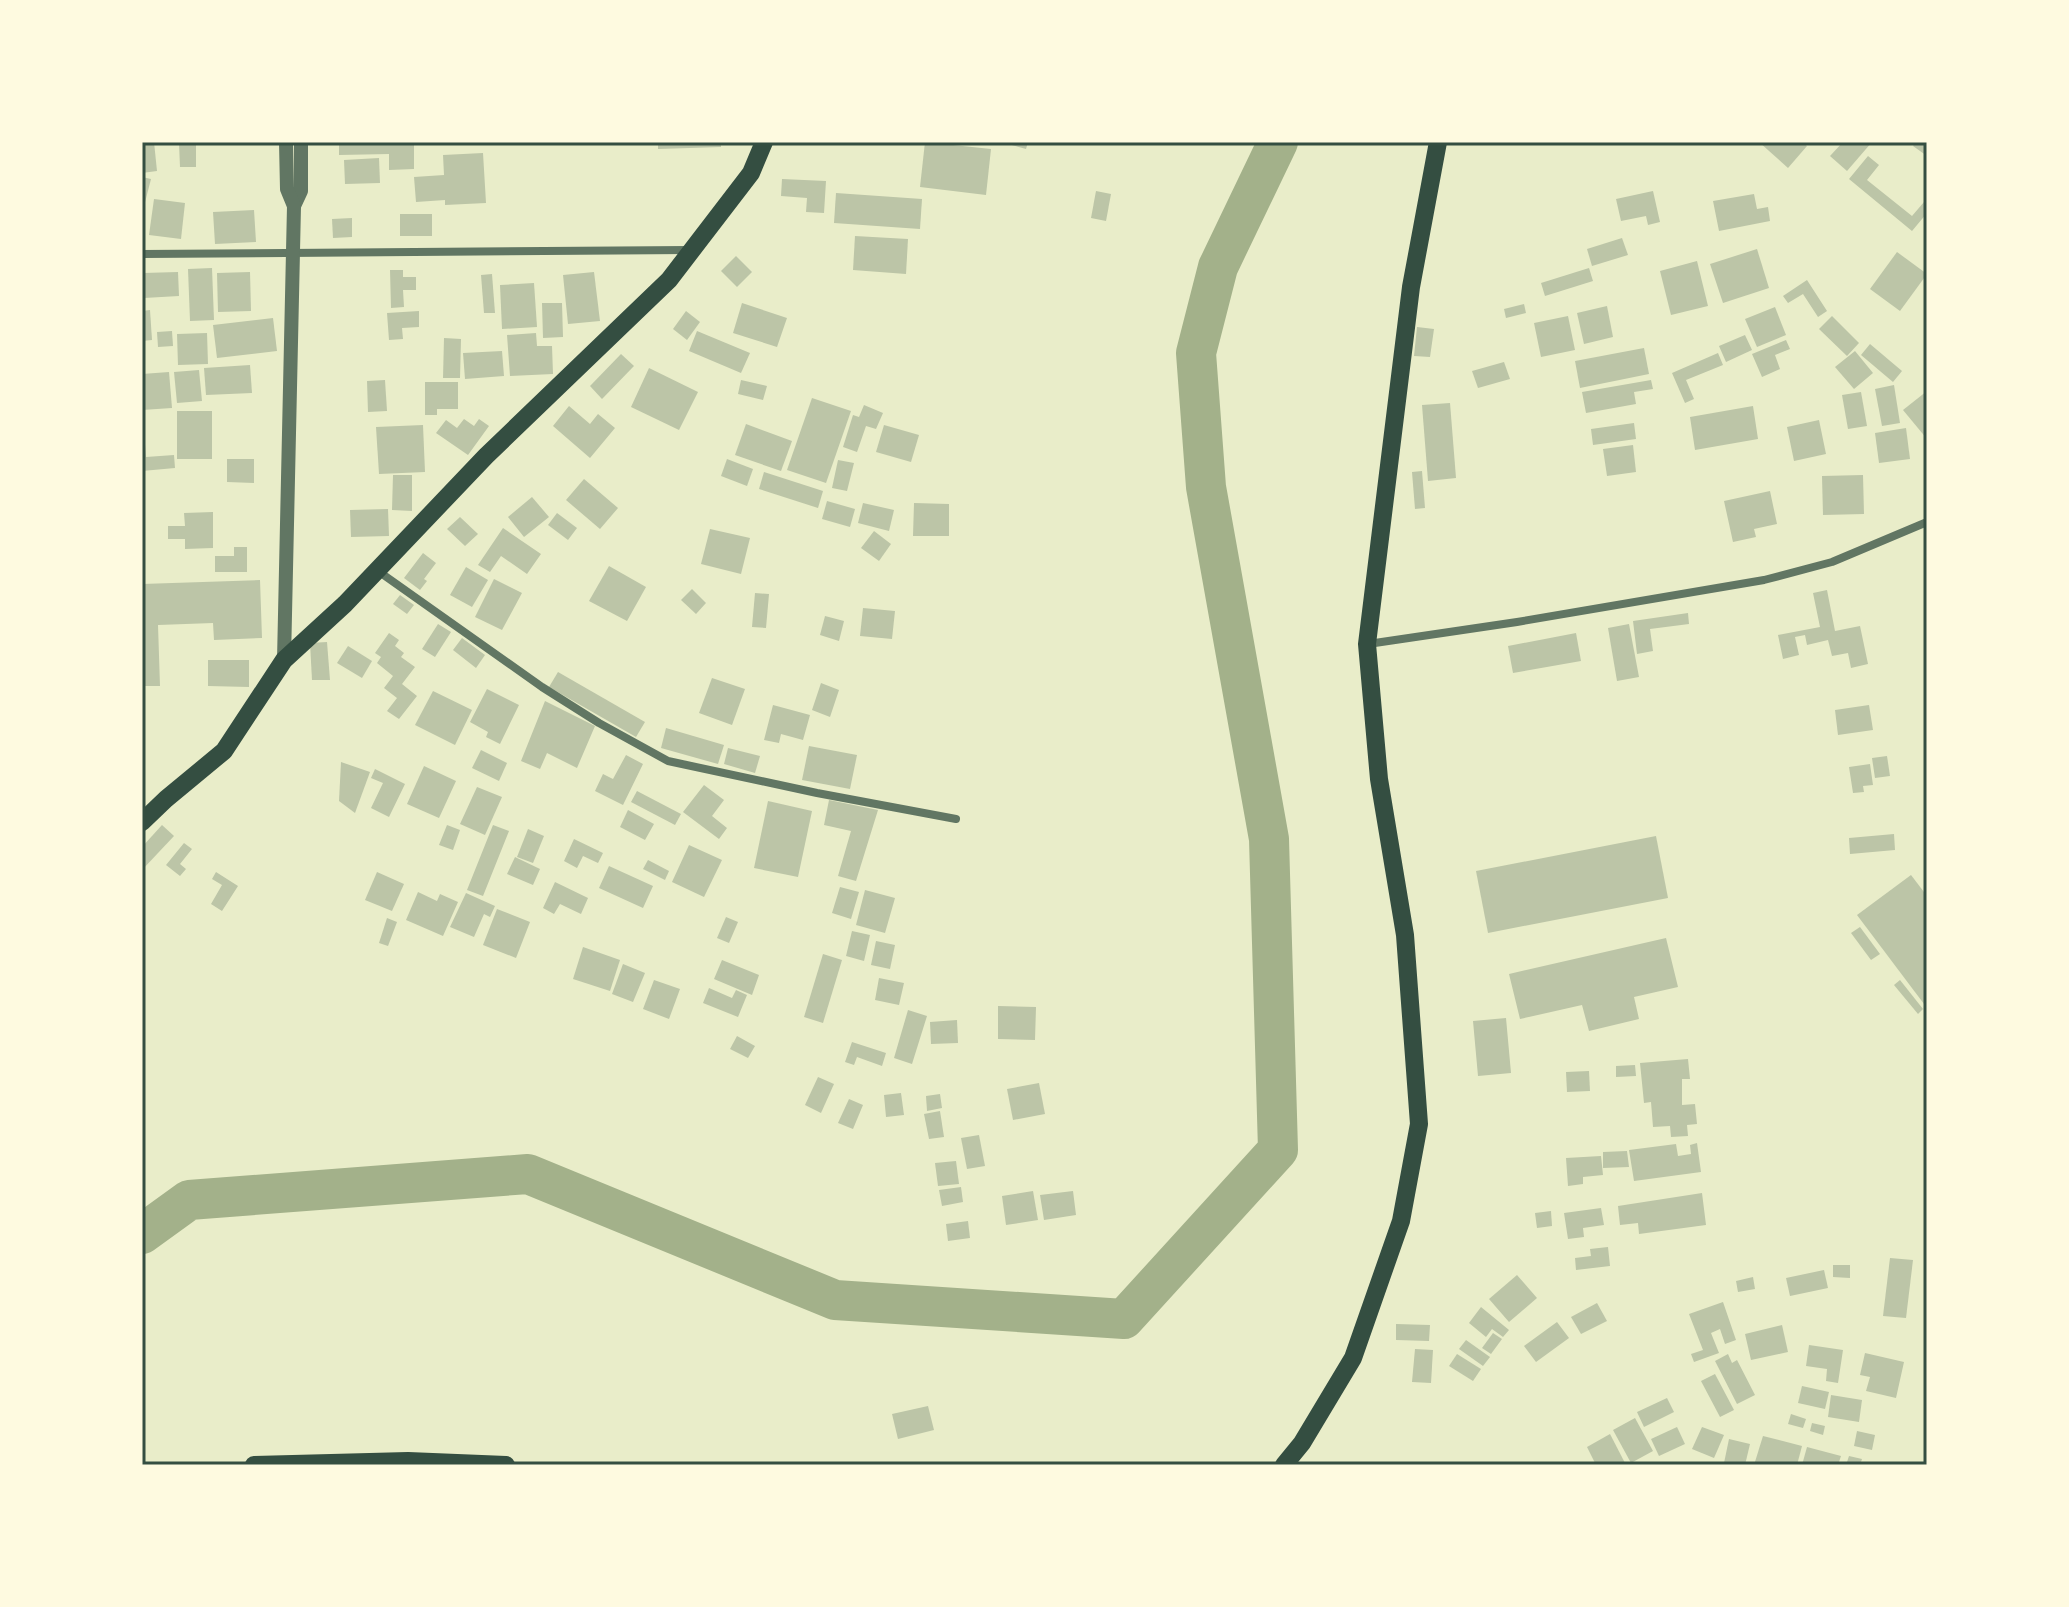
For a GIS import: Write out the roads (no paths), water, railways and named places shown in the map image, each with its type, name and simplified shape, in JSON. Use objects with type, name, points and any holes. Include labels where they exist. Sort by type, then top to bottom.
[{"type":"main road","points":[[142,822],[224,751],[284,660],[378,571],[486,456],[669,280],[751,173],[764,142]]},
{"type":"main road","points":[[1284,1465],[1302,1443],[1353,1358],[1401,1221],[1419,1124],[1405,935],[1379,779],[1367,644],[1411,287],[1438,142]]},
{"type":"main road","points":[[254,1465],[506,1465]]},
{"type":"street","points":[[284,660],[294,206],[287,189],[286,142]]},
{"type":"street","points":[[294,206],[301,191],[301,142]]},
{"type":"street","points":[[142,254],[693,250]]},
{"type":"street","points":[[1367,644],[1764,580],[1832,562],[1927,522]]},
{"type":"street","points":[[378,571],[542,687],[668,761],[956,819]]},
{"type":"waterway","points":[[142,1234],[189,1200],[528,1174],[835,1300],[1124,1319],[1278,1150],[1269,839],[1206,487],[1196,353],[1218,267],[1278,142]]}]
